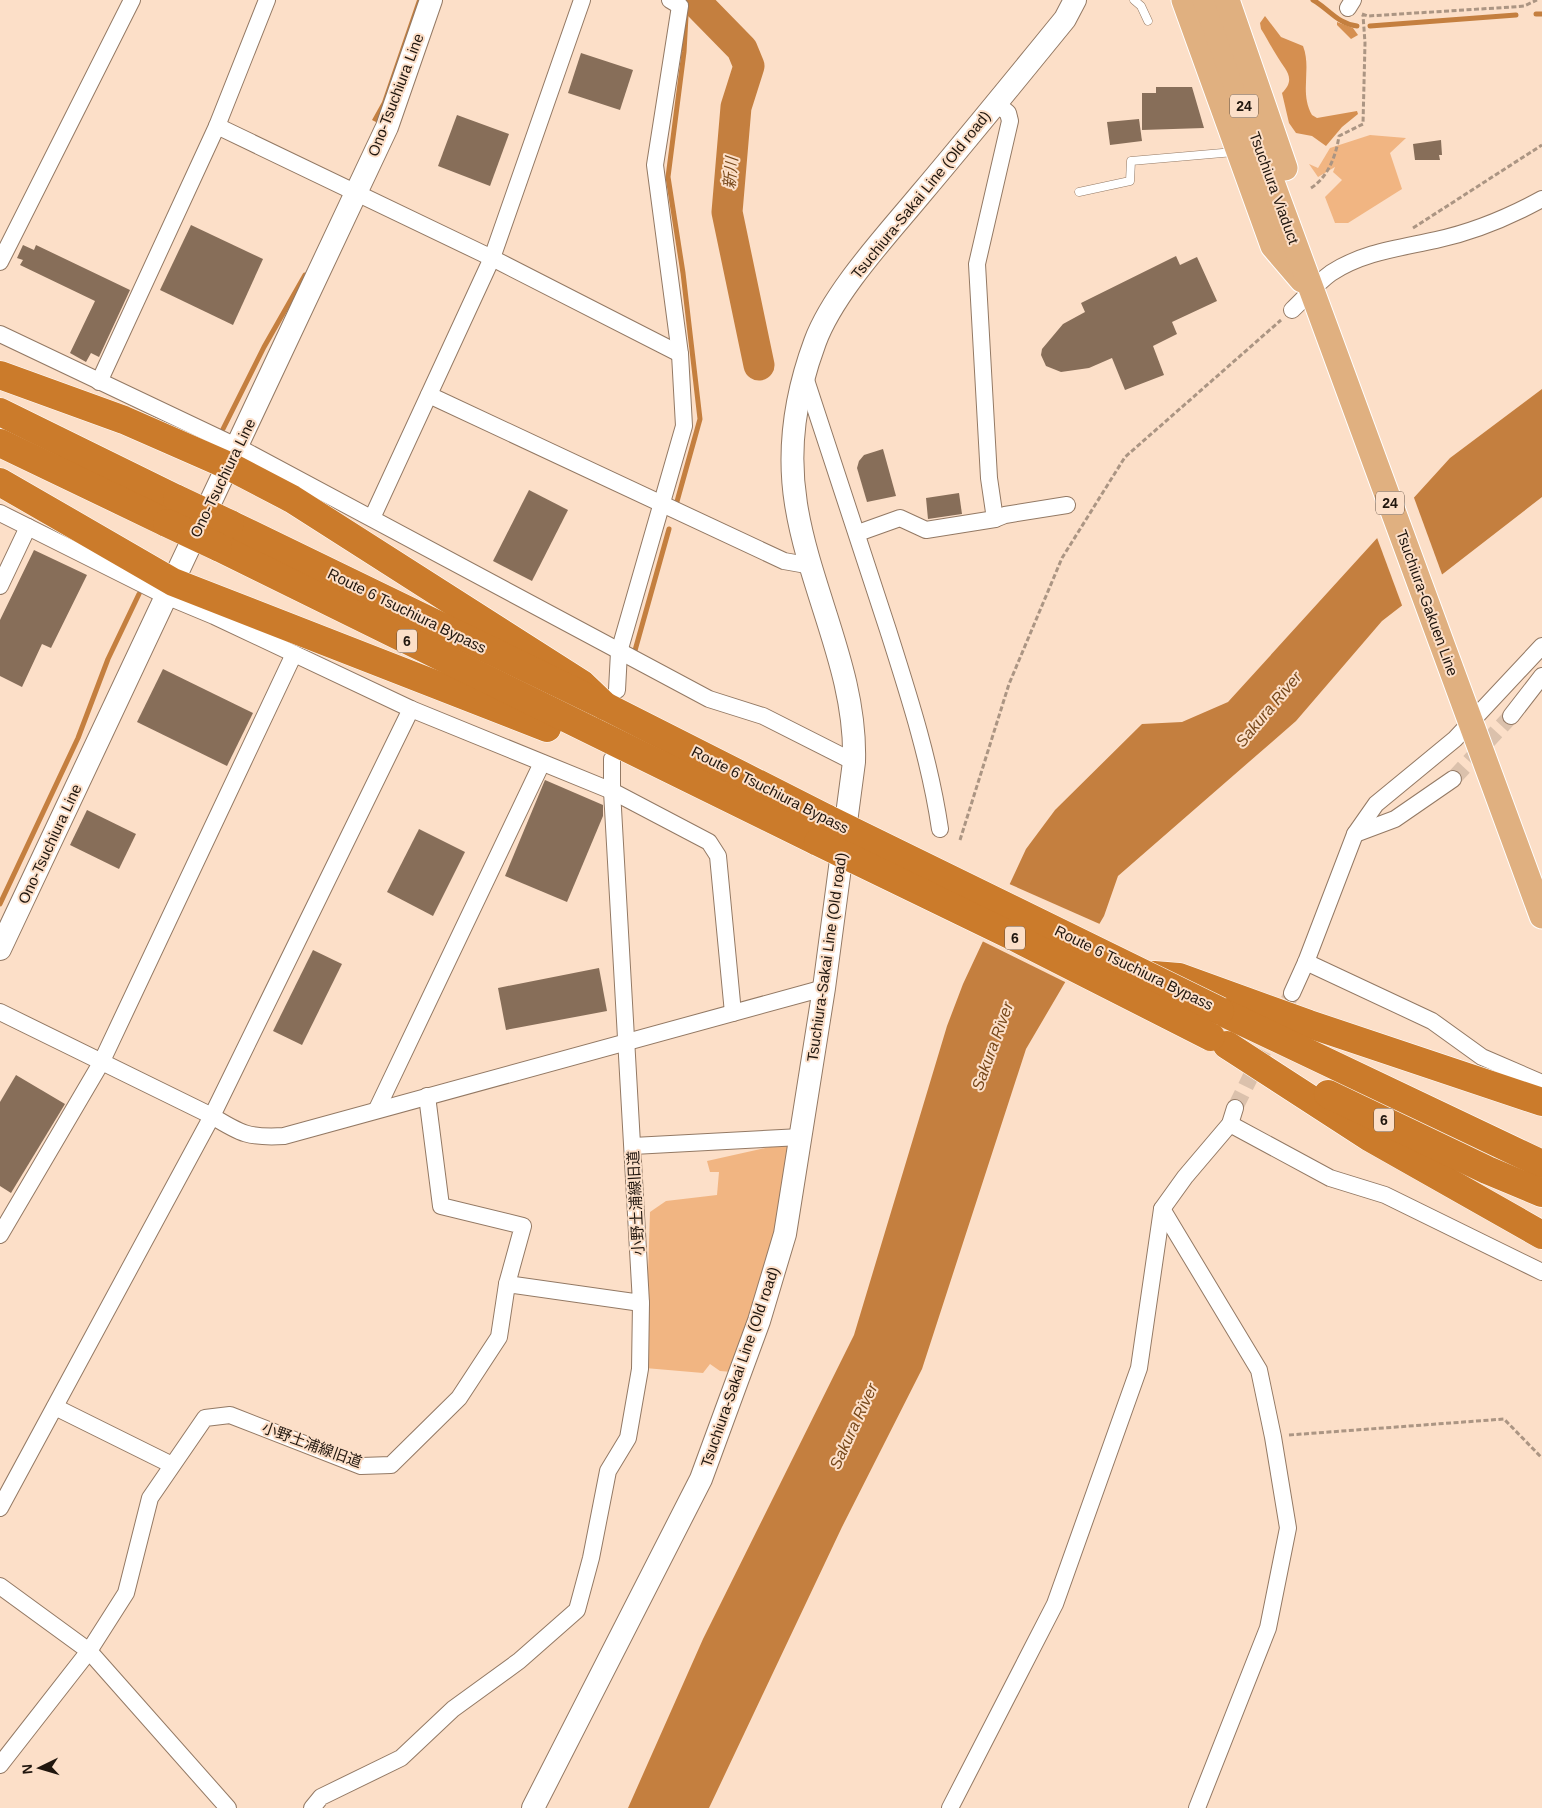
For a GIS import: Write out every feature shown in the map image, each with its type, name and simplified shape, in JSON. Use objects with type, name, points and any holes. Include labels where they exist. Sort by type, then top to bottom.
[{"type":"highway","points":[[0,375],[233,457],[292,499],[582,684],[611,698]]},
{"type":"highway","name":"Route 6 Tsuchiura Bypass","points":[[0,412],[172,511]]},
{"type":"highway","name":"Route 6 Tsuchiura Bypass","points":[[0,443],[172,511],[224,536],[597,734],[823,831],[1144,974],[1224,1003],[1542,1164]]},
{"type":"highway","points":[[0,482],[169,589],[546,728],[597,734]]},
{"type":"highway","name":"Route 6 Tsuchiura Bypass","points":[[224,536],[611,698],[823,831],[1014,938],[1219,1041],[1487,1170],[1542,1193]]},
{"type":"highway","points":[[1224,1003],[1542,1102]]},
{"type":"highway","points":[[1219,1041],[1369,1137],[1542,1235]]},
{"type":"main road","name":"Tsuchiura-Gakuen Line","points":[[1184,0],[1273,246],[1316,301]]},
{"type":"main road","name":"Tsuchiura Viaduct","points":[[1206,0],[1316,301]]},
{"type":"main road","name":"Tsuchiura-Gakuen Line","points":[[1227,0],[1313,253],[1316,301],[1542,916]]},
{"type":"street","points":[[0,262],[132,0]]},
{"type":"street","points":[[99,382],[217,126],[267,0]]},
{"type":"street","name":"Ono-Tsuchiura Line","points":[[0,949],[387,127],[432,0]]},
{"type":"street","points":[[372,518],[492,258],[582,0]]},
{"type":"street","points":[[611,698],[619,652],[684,426],[680,354],[655,165],[680,6],[670,0]]},
{"type":"street","name":"Tsuchiura-Sakai Line (Old road)","points":[[533,1808],[701,1479],[759,1321],[785,1234],[824,988],[854,762],[853,719],[847,684],[798,514],[792,478],[791,444],[815,341],[834,307],[861,268],[1064,18],[1075,0]]},
{"type":"street","points":[[995,520],[989,478],[977,264],[1010,121],[1008,113],[996,103]]},
{"type":"street","points":[[217,126],[492,258],[680,354]]},
{"type":"street","points":[[1292,310],[1316,301],[1331,273],[1374,252],[1437,240],[1469,231],[1515,214],[1542,198]]},
{"type":"street","points":[[0,334],[99,382],[233,457],[372,518],[709,699],[763,716],[854,762]]},
{"type":"street","points":[[805,378],[858,533],[916,726],[934,788],[940,829]]},
{"type":"street","points":[[429,395],[784,561],[812,566]]},
{"type":"street","points":[[858,533],[900,518],[926,530],[995,520],[1005,515],[1067,505]]},
{"type":"street","points":[[0,513],[169,589],[294,654],[411,709],[612,791],[708,842],[718,856],[733,1013]]},
{"type":"street","points":[[0,586],[28,527]]},
{"type":"street","points":[[1292,993],[1306,962],[1355,834],[1376,804],[1455,739],[1470,720],[1488,704],[1542,646]]},
{"type":"street","points":[[0,1235],[101,1063],[294,654]]},
{"type":"street","points":[[1511,716],[1542,676]]},
{"type":"street","points":[[0,1508],[212,1116],[411,709]]},
{"type":"street","name":"小野土浦線旧道","points":[[312,1808],[321,1797],[401,1758],[452,1709],[519,1662],[577,1610],[591,1558],[608,1471],[628,1438],[640,1369],[642,1303],[612,791],[612,759]]},
{"type":"street","points":[[377,1109],[542,764]]},
{"type":"street","points":[[1355,834],[1395,819],[1453,779]]},
{"type":"street","points":[[1306,962],[1424,1017],[1482,1057],[1542,1083]]},
{"type":"street","points":[[0,1012],[212,1116],[240,1133],[258,1137],[284,1136],[824,988]]},
{"type":"street","name":"小野土浦線旧道","points":[[0,1765],[89,1651],[126,1593],[150,1498],[205,1418],[230,1415],[361,1466],[391,1465],[459,1398],[494,1345],[499,1337],[507,1284],[522,1226],[441,1206],[427,1096]]},
{"type":"street","points":[[950,1808],[1055,1604],[1139,1368],[1162,1210],[1184,1177],[1230,1124],[1234,1108]]},
{"type":"street","points":[[1230,1124],[1330,1178],[1385,1195],[1542,1272]]},
{"type":"street","points":[[633,1146],[801,1137]]},
{"type":"street","points":[[1162,1210],[1259,1370],[1273,1436],[1288,1528],[1270,1619],[1197,1808]]},
{"type":"street","points":[[507,1284],[642,1303]]},
{"type":"street","points":[[55,1407],[172,1465]]},
{"type":"street","points":[[0,1586],[89,1651],[228,1808]]},
{"type":"lane","points":[[1134,0],[1141,6],[1148,21]]},
{"type":"lane","points":[[1080,192],[1130,180],[1131,161],[1239,151]]},
{"type":"path","points":[[1350,4],[1368,16],[1524,6],[1537,0]]},
{"type":"path","points":[[1311,188],[1320,183],[1336,156],[1339,136],[1363,124],[1365,43],[1363,14]]},
{"type":"path","points":[[1408,231],[1542,145]]},
{"type":"path","points":[[960,840],[1009,684],[1062,558],[1125,457],[1292,310]]},
{"type":"path","points":[[1273,1436],[1504,1419],[1542,1458]]},
{"type":"shaded area","points":[[1265,16],[1281,37],[1303,46],[1306,63],[1306,98],[1312,115],[1317,118],[1357,111],[1358,114],[1342,127],[1326,146],[1312,136],[1296,133],[1289,123],[1282,93],[1289,83],[1289,78],[1261,29],[1260,23]]},
{"type":"shaded area","points":[[1337,22],[1353,28],[1358,35],[1351,39],[1337,25]]},
{"type":"shaded area","points":[[1370,135],[1406,138],[1390,153],[1402,189],[1348,223],[1335,223],[1325,197],[1342,180],[1333,172],[1335,167],[1318,177],[1309,164],[1318,168],[1330,148]]},
{"type":"shaded area","points":[[797,1141],[780,1233],[732,1372],[720,1371],[710,1364],[703,1373],[645,1368],[650,1212],[666,1201],[717,1195],[719,1172],[710,1172],[707,1161]]},
{"type":"water","points":[[417,0],[428,0],[382,125],[372,120],[382,102]]},
{"type":"water","name":"Sakura River","points":[[1542,389],[1542,497],[1382,621],[1296,721],[1118,876],[1104,916],[1026,1049],[922,1369],[842,1527],[709,1808],[628,1808],[703,1639],[854,1335],[947,1026],[963,984],[1026,849],[1055,810],[1142,724],[1182,722],[1228,702],[1450,458]]},
{"type":"pier","points":[[1413,495],[1443,577],[1403,608],[1376,535]]},
{"type":"pier","points":[[1007,883],[1102,925],[1067,983],[980,940]]},
{"type":"building","points":[[581,53],[633,70],[620,110],[568,93]]},
{"type":"building","points":[[1156,87],[1192,87],[1204,128],[1142,130],[1142,93],[1156,93]]},
{"type":"building","points":[[457,115],[509,134],[490,186],[438,166]]},
{"type":"building","points":[[1139,119],[1142,141],[1110,145],[1107,122]]},
{"type":"building","points":[[1441,140],[1442,155],[1439,155],[1440,160],[1415,160],[1413,144]]},
{"type":"building","points":[[191,225],[263,259],[233,325],[160,290]]},
{"type":"building","points":[[23,245],[34,250],[36,245],[130,290],[99,357],[91,353],[86,362],[70,353],[95,301],[20,265],[23,260],[17,258]]},
{"type":"building","points":[[1176,256],[1180,265],[1197,257],[1217,301],[1172,322],[1177,334],[1153,346],[1164,375],[1125,390],[1112,358],[1089,368],[1061,372],[1046,366],[1041,355],[1042,349],[1063,324],[1085,312],[1081,303]]},
{"type":"building","points":[[883,449],[896,496],[867,502],[857,468],[859,461],[864,455]]},
{"type":"building","points":[[529,490],[568,510],[532,581],[493,561]]},
{"type":"building","points":[[959,493],[962,514],[928,519],[926,498]]},
{"type":"building","points":[[34,550],[87,575],[51,648],[42,644],[22,687],[0,676],[0,620]]},
{"type":"building","points":[[163,669],[253,713],[227,766],[137,722]]},
{"type":"building","points":[[545,780],[603,805],[603,816],[567,902],[505,876]]},
{"type":"building","points":[[87,810],[136,834],[119,869],[70,845]]},
{"type":"building","points":[[419,829],[465,852],[433,916],[387,892]]},
{"type":"building","points":[[313,950],[342,964],[302,1045],[273,1031]]},
{"type":"building","points":[[599,968],[607,1011],[506,1030],[498,988]]},
{"type":"building","points":[[16,1075],[65,1104],[11,1193],[0,1186],[0,1102]]},
{"type":"waterway","name":"新川","points":[[694,0],[742,49],[749,66],[736,107],[727,212],[759,365]]},
{"type":"waterway","points":[[1313,0],[1344,22],[1357,26]]},
{"type":"waterway","points":[[1536,14],[1542,14]]},
{"type":"waterway","points":[[1370,26],[1516,15]]},
{"type":"waterway","points":[[676,505],[700,419],[683,273],[668,177],[684,52],[686,16]]},
{"type":"waterway","points":[[223,429],[264,347],[305,275]]},
{"type":"waterway","points":[[634,654],[669,529]]},
{"type":"waterway","points":[[0,904],[78,738],[108,659],[139,594]]},
{"type":"tunnel","points":[[1453,779],[1511,716]]},
{"type":"tunnel","points":[[1235,1108],[1292,993]]}]
